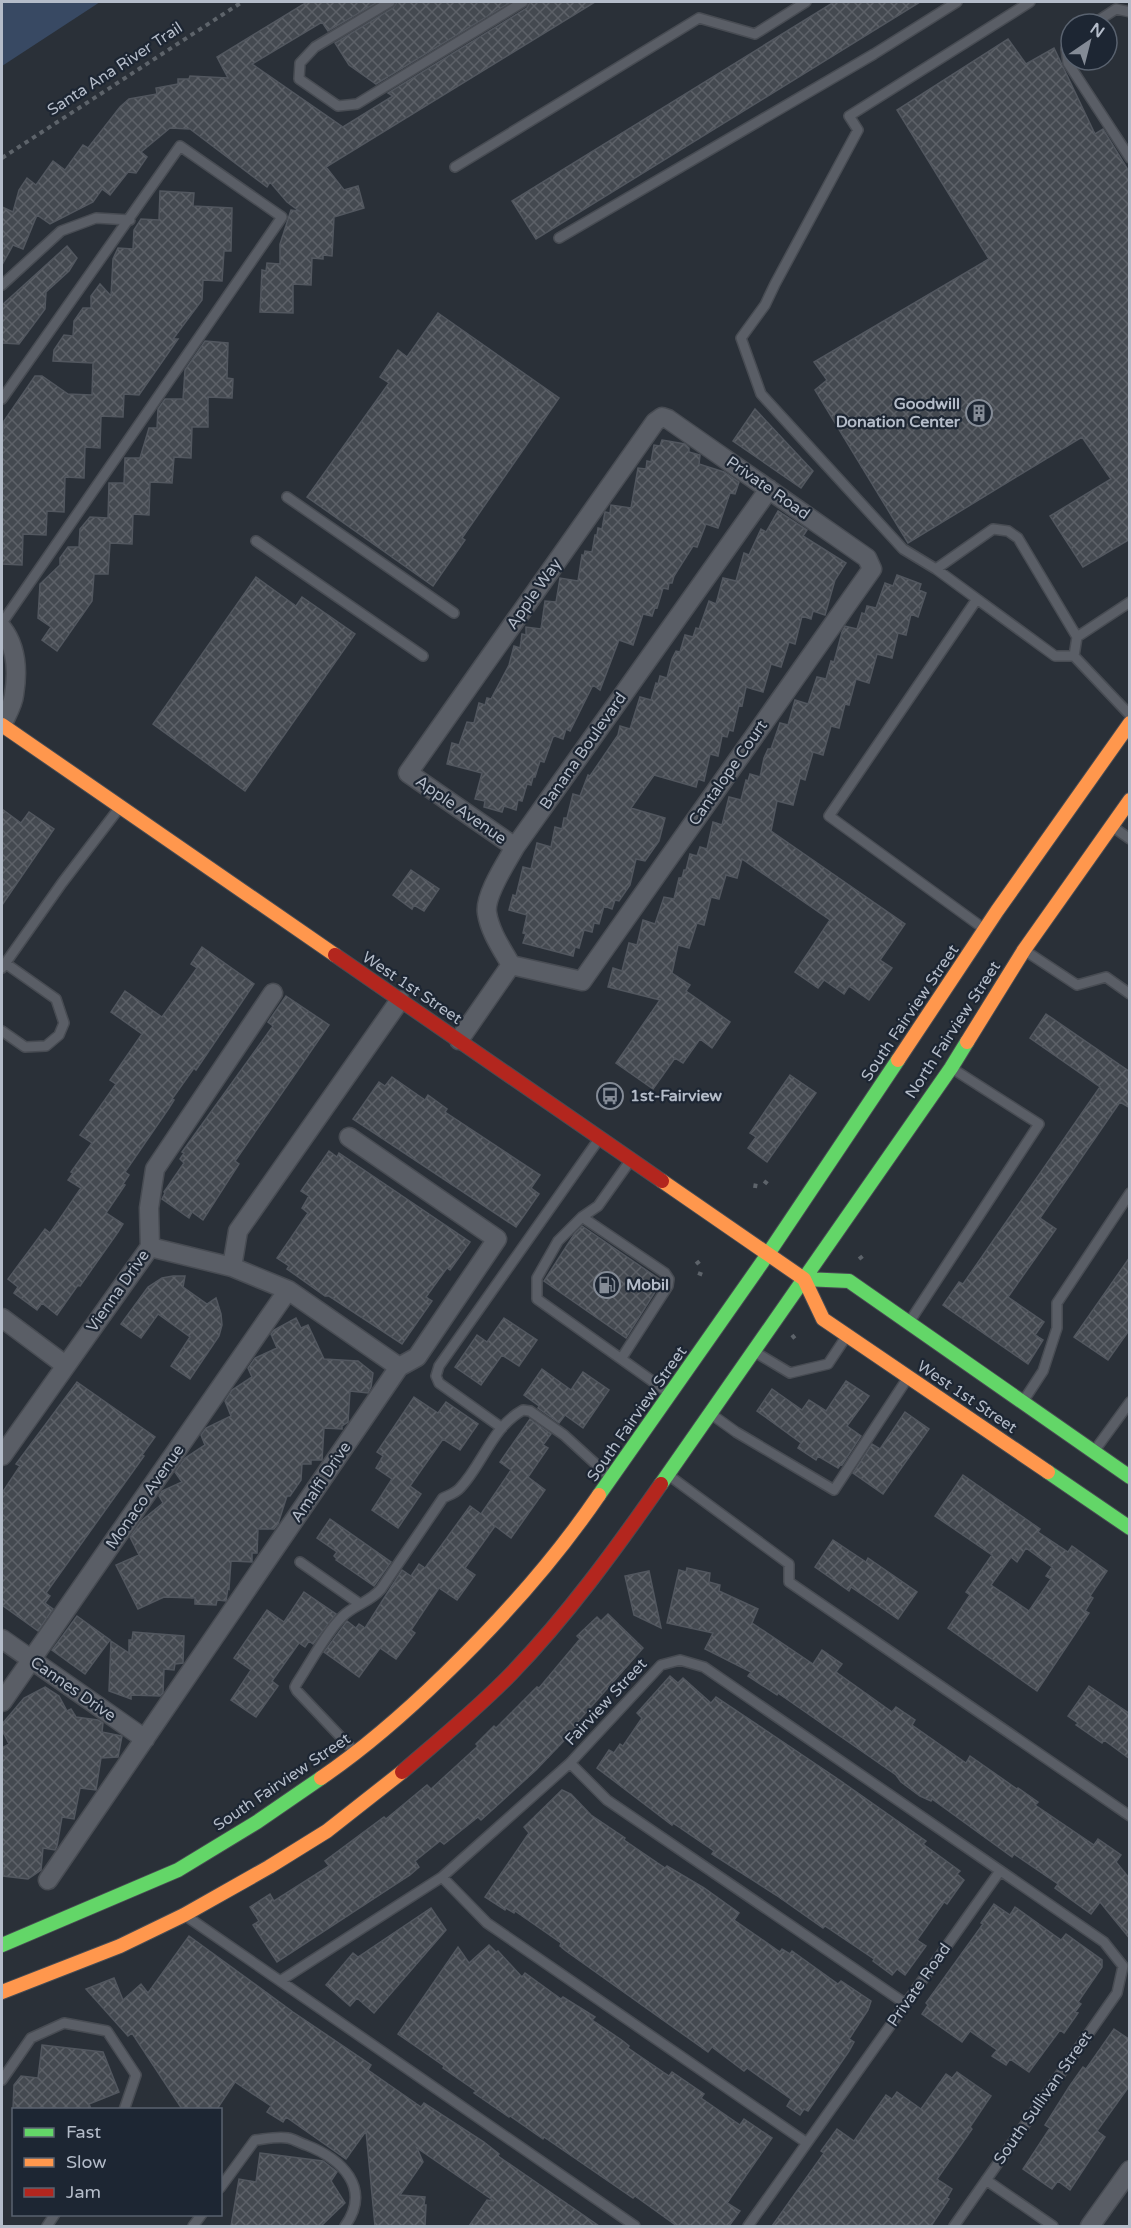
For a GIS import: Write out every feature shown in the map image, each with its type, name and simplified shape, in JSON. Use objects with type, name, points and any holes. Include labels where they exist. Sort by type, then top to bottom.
[{"type":"main road","name":"South Fairview Street","points":[[2,1946],[178,1870],[257,1822],[356,1753],[410,1708],[485,1634],[542,1572],[612,1478],[768,1254],[985,929],[1130,723]]},
{"type":"main road","name":"West 1st Street","points":[[2,725],[804,1279],[823,1319],[1130,1527]]},
{"type":"main road","name":"North Fairview Street","points":[[804,1279],[951,1068],[1024,950],[1130,800]]},
{"type":"main road","name":"West 1st Street","points":[[804,1279],[849,1281],[1130,1477]]},
{"type":"main road","points":[[2,1992],[120,1946],[184,1915],[270,1868],[327,1832],[391,1782],[469,1714],[512,1672],[592,1580],[804,1279]]},
{"type":"street","name":"Private Road","points":[[662,417],[668,418],[770,489],[867,558],[871,564]]},
{"type":"street","name":"Apple Way","points":[[408,773],[655,422],[662,417]]},
{"type":"street","name":"Banana Boulevard","points":[[511,965],[495,938],[486,911],[491,891],[515,847],[770,489]]},
{"type":"street","name":"Cantalope Court","points":[[511,965],[582,981],[872,569],[871,564]]},
{"type":"street","points":[[2,628],[12,641],[15,658],[14,697],[2,725]]},
{"type":"street","name":"Apple Avenue","points":[[408,773],[515,847]]},
{"type":"street","points":[[459,1040],[511,965]]},
{"type":"street","name":"Vienna Drive","points":[[2,1456],[150,1247],[149,1208],[155,1168],[273,993]]},
{"type":"street","points":[[232,1267],[238,1231],[400,1000]]},
{"type":"street","name":"Amalfi Drive","points":[[48,1880],[399,1367],[417,1357],[497,1239],[349,1137]]},
{"type":"street","points":[[150,1247],[232,1267],[288,1290],[399,1367]]},
{"type":"street","name":"Monaco Avenue","points":[[2,1702],[288,1290]]},
{"type":"street","points":[[2,1318],[65,1365]]},
{"type":"street","name":"Cannes Drive","points":[[2,1639],[146,1739]]},
{"type":"street","points":[[1090,2226],[1130,2170]]},
{"type":"lane","points":[[390,2],[315,47],[300,63],[299,79],[338,106],[357,104],[523,2]]},
{"type":"lane","points":[[455,167],[699,18],[755,34],[806,2]]},
{"type":"lane","points":[[559,238],[874,54],[957,2]]},
{"type":"lane","points":[[1030,2],[849,116],[858,130],[765,305],[741,338],[761,394],[903,549],[936,569],[1055,656],[1074,656],[1130,715]]},
{"type":"lane","points":[[1111,12],[1116,9],[1130,12]]},
{"type":"lane","points":[[1074,72],[1130,158]]},
{"type":"lane","points":[[2,399],[180,146],[282,217],[2,623]]},
{"type":"lane","points":[[2,285],[61,231],[96,218],[130,220]]},
{"type":"lane","points":[[287,496],[454,613]]},
{"type":"lane","points":[[936,569],[993,529],[1008,531],[1018,538],[1077,637],[1074,656]]},
{"type":"lane","points":[[256,541],[423,656]]},
{"type":"lane","points":[[977,599],[829,816],[985,929]]},
{"type":"lane","points":[[1077,637],[1130,602]]},
{"type":"lane","points":[[2,1031],[25,1047],[46,1046],[59,1035],[64,1023],[56,999],[3,965],[120,807]]},
{"type":"lane","points":[[1111,826],[1130,839]]},
{"type":"lane","points":[[1024,950],[1077,985],[1106,977],[1130,994]]},
{"type":"lane","points":[[909,1323],[1039,1124],[951,1068]]},
{"type":"lane","points":[[502,1428],[439,1383],[436,1376],[439,1366],[600,1137]]},
{"type":"lane","points":[[631,1159],[598,1206],[582,1217],[558,1241],[537,1278],[537,1299],[671,1394]]},
{"type":"lane","points":[[1022,1402],[1043,1371],[1057,1328],[1057,1303],[1130,1193]]},
{"type":"lane","points":[[582,1217],[665,1273],[669,1279],[668,1287],[621,1359]]},
{"type":"lane","points":[[753,1351],[790,1373],[828,1364],[847,1335]]},
{"type":"lane","points":[[710,1413],[736,1432],[834,1490],[909,1377]]},
{"type":"lane","points":[[1093,1452],[1130,1402]]},
{"type":"lane","points":[[356,1753],[295,1687],[340,1619],[381,1589],[443,1498],[459,1489],[502,1428],[523,1410],[530,1412],[564,1436],[612,1478]]},
{"type":"lane","points":[[667,1474],[789,1564],[789,1582],[1130,1816]]},
{"type":"lane","points":[[300,1562],[360,1604]]},
{"type":"lane","name":"Fairview Street","points":[[280,1982],[442,1877],[570,1763],[661,1665],[680,1660],[704,1667],[1000,1871]]},
{"type":"lane","points":[[570,1763],[608,1800],[906,2004]]},
{"type":"lane","name":"South Sullivan Street","points":[[954,2226],[1117,1993],[1123,1966],[1104,1942],[1000,1871]]},
{"type":"lane","name":"Private Road","points":[[748,2226],[1000,1871]]},
{"type":"lane","points":[[442,1877],[486,1923],[807,2143]]},
{"type":"lane","points":[[184,1915],[635,2226]]},
{"type":"lane","points":[[2,2080],[31,2038],[64,2023],[107,2031],[136,2075],[124,2108]]},
{"type":"lane","points":[[222,2185],[255,2140],[288,2138],[322,2151],[350,2174],[355,2195],[353,2214],[345,2226]]},
{"type":"lane","points":[[986,2180],[1053,2226]]},
{"type":"path","name":"Santa Ana River Trail","points":[[2,158],[242,2]]},
{"type":"path","points":[[755,1188],[756,1182]]},
{"type":"path","points":[[859,1259],[864,1255]]},
{"type":"path","points":[[696,1264],[701,1260]]},
{"type":"path","points":[[698,1273],[706,1276]]},
{"type":"path","points":[[792,1335],[796,1340]]},
{"type":"water","points":[[2,2],[100,2],[2,66]]},
{"type":"building","points":[[307,2],[378,2],[328,31],[322,22],[252,64],[343,127],[393,96],[388,93],[527,8],[530,2],[595,2],[326,167],[344,190],[358,186],[364,208],[334,217],[332,256],[323,255],[323,259],[312,258],[311,285],[293,284],[293,313],[260,312],[262,270],[266,271],[267,263],[280,264],[280,244],[291,210],[299,211],[287,202],[270,182],[267,187],[190,129],[170,128],[141,152],[147,157],[136,173],[128,172],[110,195],[102,189],[93,202],[50,224],[37,215],[23,249],[13,245],[2,265],[2,207],[13,212],[19,190],[27,178],[36,185],[53,161],[65,170],[83,145],[88,148],[129,99],[157,94],[156,88],[178,84],[178,79],[189,79],[190,76],[228,78],[217,57]]},
{"type":"building","points":[[397,2],[511,2],[376,84],[349,65],[335,43],[393,8]]},
{"type":"building","points":[[834,2],[920,2],[536,239],[512,201]]},
{"type":"building","name":"Goodwill Donation Center","points":[[1008,39],[1026,64],[1054,48],[1059,58],[1059,72],[1065,72],[1095,134],[1103,129],[1130,173],[1130,539],[1083,567],[1050,516],[1111,479],[1082,437],[908,543],[815,390],[827,380],[814,362],[989,259],[897,110]]},
{"type":"building","points":[[160,191],[194,193],[193,206],[232,208],[231,251],[224,251],[222,281],[203,280],[202,300],[173,339],[178,339],[139,395],[124,394],[123,417],[101,416],[100,448],[85,447],[84,478],[65,477],[64,512],[47,511],[46,535],[23,534],[22,565],[2,564],[2,432],[4,421],[35,376],[42,376],[68,394],[92,395],[93,363],[53,361],[54,350],[64,335],[73,336],[74,321],[83,308],[91,308],[91,296],[100,284],[111,296],[113,259],[118,248],[133,249],[134,230],[141,219],[159,220]]},
{"type":"building","points":[[67,246],[77,258],[69,271],[46,292],[45,309],[19,344],[2,343],[2,305]]},
{"type":"building","points":[[438,313],[559,398],[462,538],[465,540],[433,586],[307,497],[389,383],[380,377],[398,350],[407,357]]},
{"type":"building","points":[[205,341],[228,343],[227,378],[233,379],[232,398],[208,397],[208,427],[192,427],[191,458],[174,457],[172,483],[150,482],[149,515],[133,514],[132,544],[110,543],[108,574],[94,574],[92,601],[57,651],[42,640],[51,627],[38,618],[40,584],[60,565],[60,558],[68,547],[79,547],[80,529],[90,517],[108,518],[109,483],[124,483],[125,458],[140,458],[149,428],[157,428],[158,409],[165,399],[183,399],[185,370]]},
{"type":"building","points":[[755,409],[813,471],[801,488],[733,441]]},
{"type":"building","points":[[662,440],[685,444],[689,452],[700,455],[699,464],[724,472],[739,482],[735,494],[730,493],[718,528],[706,524],[697,547],[693,546],[672,583],[669,583],[668,589],[663,588],[652,616],[643,614],[633,645],[619,640],[600,690],[593,685],[570,731],[566,729],[563,739],[553,737],[544,762],[540,761],[531,785],[527,784],[522,801],[518,800],[516,810],[504,806],[502,812],[484,807],[485,801],[475,799],[482,773],[447,764],[452,743],[459,745],[467,722],[474,723],[479,703],[485,705],[487,698],[491,699],[509,665],[514,646],[520,648],[522,634],[526,635],[526,627],[541,629],[545,601],[556,602],[560,578],[578,581],[582,555],[584,556],[585,551],[592,552],[598,528],[602,529],[605,512],[610,513],[611,505],[631,508],[638,468],[646,469],[647,461],[651,462],[654,445],[660,446]]},
{"type":"building","points":[[778,511],[807,530],[803,536],[846,563],[835,580],[825,615],[813,611],[811,619],[802,616],[795,644],[789,642],[781,667],[771,664],[763,692],[746,687],[733,731],[729,730],[727,737],[722,736],[718,756],[710,754],[704,781],[698,779],[696,787],[654,775],[631,808],[665,818],[659,841],[645,861],[636,859],[630,885],[619,901],[615,900],[612,909],[604,906],[599,924],[594,923],[592,932],[584,930],[579,948],[575,947],[573,956],[523,943],[527,915],[509,910],[513,895],[516,896],[523,867],[531,869],[537,843],[551,847],[555,827],[562,829],[573,794],[580,796],[588,775],[590,776],[618,735],[620,726],[630,729],[640,697],[651,700],[660,676],[667,678],[672,659],[676,651],[680,652],[685,635],[693,637],[696,628],[699,629],[709,601],[716,604],[723,578],[736,581],[744,553],[749,555],[761,529],[766,532]]},
{"type":"building","points":[[897,575],[921,584],[919,590],[926,593],[918,617],[911,614],[906,635],[898,633],[892,658],[877,654],[869,683],[856,679],[849,705],[845,704],[839,728],[831,726],[823,755],[813,752],[805,780],[800,778],[793,805],[777,801],[771,831],[905,924],[880,960],[892,968],[869,1000],[849,986],[844,994],[824,980],[818,988],[795,972],[830,920],[742,859],[737,878],[726,875],[719,899],[711,897],[704,925],[697,923],[689,948],[678,945],[672,973],[690,985],[686,991],[730,1022],[712,1048],[700,1039],[683,1063],[675,1058],[653,1089],[616,1063],[660,1000],[608,987],[613,968],[622,971],[629,943],[637,945],[643,920],[655,924],[664,897],[674,899],[679,878],[682,878],[686,870],[690,854],[697,856],[700,847],[707,849],[713,822],[722,825],[729,797],[741,800],[746,780],[748,781],[750,774],[760,777],[768,749],[771,749],[780,723],[788,725],[795,700],[808,704],[817,677],[826,679],[845,626],[857,629],[867,606],[876,608],[885,583],[893,586]]},
{"type":"building","points":[[256,577],[296,606],[302,597],[355,634],[245,791],[153,724]]},
{"type":"building","points":[[2,809],[21,823],[29,812],[54,829],[2,905]]},
{"type":"building","points":[[411,870],[439,889],[424,911],[414,905],[412,909],[393,895]]},
{"type":"building","points":[[202,947],[254,984],[196,1070],[194,1068],[172,1099],[174,1100],[169,1108],[125,1172],[129,1175],[123,1184],[125,1185],[106,1213],[123,1224],[118,1232],[57,1315],[42,1303],[37,1310],[14,1293],[18,1287],[8,1279],[45,1229],[50,1233],[81,1188],[68,1180],[73,1173],[71,1172],[92,1143],[80,1135],[116,1084],[110,1080],[142,1034],[111,1012],[125,991],[162,1017],[197,968],[191,964]]},
{"type":"building","points":[[286,996],[329,1025],[235,1161],[239,1164],[203,1220],[192,1212],[189,1218],[162,1199],[164,1192],[184,1163],[180,1159],[184,1153],[182,1152],[273,1026],[268,1022]]},
{"type":"building","points":[[1046,1014],[1130,1072],[1130,1108],[1120,1102],[1040,1218],[1056,1229],[1008,1297],[1044,1322],[1035,1335],[1043,1340],[1028,1364],[943,1305],[959,1282],[963,1284],[1100,1087],[1030,1038]]},
{"type":"building","points":[[790,1075],[816,1093],[767,1162],[748,1148],[756,1137],[750,1133]]},
{"type":"building","points":[[392,1077],[425,1100],[428,1095],[447,1109],[445,1112],[540,1175],[531,1188],[539,1194],[516,1227],[353,1119],[379,1082],[385,1086]]},
{"type":"building","points":[[329,1151],[337,1157],[339,1153],[470,1242],[450,1270],[447,1268],[426,1297],[432,1301],[402,1344],[329,1296],[325,1296],[287,1269],[289,1266],[277,1258],[308,1213],[302,1208],[309,1196],[301,1191]]},
{"type":"building","points":[[582,1226],[662,1281],[626,1338],[544,1281]]},
{"type":"building","points":[[1130,1257],[1130,1329],[1108,1360],[1074,1337]]},
{"type":"building","points":[[185,1276],[183,1287],[207,1304],[216,1298],[221,1314],[222,1325],[219,1336],[190,1379],[171,1366],[190,1337],[158,1314],[141,1338],[121,1324],[148,1287],[162,1278]]},
{"type":"building","points":[[296,1318],[301,1328],[308,1325],[324,1359],[358,1361],[373,1373],[368,1393],[350,1391],[348,1422],[342,1426],[342,1429],[324,1428],[322,1460],[311,1460],[311,1464],[302,1464],[301,1480],[290,1496],[287,1496],[278,1524],[274,1529],[258,1529],[257,1553],[252,1553],[252,1562],[231,1561],[226,1601],[217,1600],[216,1605],[195,1604],[195,1598],[164,1597],[138,1609],[116,1565],[139,1555],[130,1537],[141,1521],[163,1503],[159,1496],[162,1491],[182,1482],[175,1472],[185,1458],[205,1445],[201,1435],[206,1428],[231,1416],[225,1401],[232,1390],[252,1377],[248,1368],[255,1358],[277,1348],[271,1334],[274,1330]]},
{"type":"building","points":[[504,1318],[537,1340],[519,1366],[502,1355],[481,1385],[455,1367],[477,1335],[487,1342]]},
{"type":"building","points":[[542,1369],[571,1390],[583,1372],[609,1390],[583,1428],[565,1415],[559,1423],[524,1395]]},
{"type":"building","points":[[846,1381],[869,1396],[847,1426],[861,1436],[838,1468],[818,1456],[816,1460],[798,1448],[801,1443],[757,1411],[772,1389],[802,1410],[809,1400],[826,1411]]},
{"type":"building","points":[[77,1382],[155,1437],[142,1455],[144,1456],[46,1593],[50,1596],[45,1603],[53,1609],[38,1631],[2,1605],[2,1493],[20,1466],[16,1464]]},
{"type":"building","points":[[414,1397],[438,1413],[446,1402],[478,1424],[460,1450],[443,1439],[410,1486],[421,1494],[398,1528],[372,1510],[392,1479],[376,1468],[383,1456],[377,1452]]},
{"type":"building","points":[[905,1412],[929,1429],[883,1494],[853,1473],[872,1444],[880,1449]]},
{"type":"building","points":[[530,1419],[551,1434],[543,1445],[548,1448],[528,1477],[545,1490],[511,1538],[495,1526],[465,1568],[475,1575],[457,1600],[439,1588],[411,1630],[415,1633],[396,1659],[380,1648],[359,1677],[324,1652],[347,1621],[356,1628],[359,1624],[365,1628],[402,1570],[411,1576],[419,1564],[425,1568],[470,1506],[481,1514],[511,1470],[500,1462]]},
{"type":"building","points":[[963,1475],[1040,1529],[1038,1532],[1068,1552],[1072,1546],[1107,1571],[1090,1596],[1093,1598],[1085,1611],[1089,1613],[1037,1691],[948,1628],[970,1595],[966,1592],[992,1555],[935,1516]],"holes":[[[1026,1548],[1052,1567],[1046,1576],[1051,1579],[1029,1611],[991,1585],[1011,1557],[1017,1562]]]},
{"type":"building","points":[[330,1519],[391,1562],[374,1586],[336,1560],[334,1556],[337,1552],[317,1538]]},
{"type":"building","points":[[833,1540],[866,1562],[868,1558],[917,1592],[898,1619],[851,1587],[849,1591],[815,1567]]},
{"type":"building","points":[[687,1568],[710,1573],[709,1582],[720,1585],[719,1591],[758,1609],[752,1623],[813,1664],[822,1650],[842,1664],[836,1672],[892,1712],[896,1707],[915,1720],[912,1725],[966,1763],[970,1756],[1038,1802],[1035,1805],[1094,1845],[1098,1839],[1121,1855],[1116,1862],[1130,1879],[1130,1939],[1100,1902],[1091,1914],[1055,1888],[1058,1884],[1014,1854],[1012,1857],[932,1799],[931,1801],[920,1796],[901,1782],[896,1775],[778,1693],[777,1695],[748,1676],[751,1672],[705,1649],[713,1633],[667,1623],[679,1570],[686,1572]]},
{"type":"building","points":[[649,1571],[661,1628],[634,1615],[625,1576]]},
{"type":"building","points":[[304,1592],[336,1614],[313,1644],[309,1641],[305,1647],[299,1643],[272,1681],[278,1686],[256,1717],[231,1700],[251,1670],[234,1658],[267,1610],[284,1622]]},
{"type":"building","points":[[608,1614],[643,1648],[575,1725],[577,1727],[536,1770],[481,1820],[478,1817],[444,1844],[440,1841],[415,1861],[419,1867],[410,1875],[277,1962],[253,1925],[259,1921],[250,1907],[270,1894],[274,1901],[329,1866],[325,1861],[384,1817],[386,1819],[427,1785],[431,1789],[478,1746],[476,1744],[494,1726],[496,1728],[537,1687],[539,1688],[580,1639],[577,1636],[597,1617],[601,1621]]},
{"type":"building","points":[[77,1616],[110,1640],[85,1674],[52,1650]]},
{"type":"building","points":[[133,1632],[184,1636],[183,1663],[175,1664],[174,1670],[164,1669],[163,1693],[160,1696],[131,1695],[131,1699],[109,1691],[111,1641],[129,1653],[129,1640],[132,1640]]},
{"type":"building","points":[[670,1676],[678,1683],[683,1678],[711,1703],[716,1697],[835,1777],[926,1841],[923,1844],[960,1871],[957,1874],[964,1880],[947,1904],[944,1902],[917,1940],[926,1946],[905,1975],[897,1969],[892,1975],[873,1961],[874,1959],[825,1926],[823,1928],[712,1854],[714,1851],[673,1823],[672,1825],[597,1768],[609,1750],[614,1753],[620,1744],[623,1746],[642,1718],[637,1713]]},
{"type":"building","points":[[1089,1686],[1130,1714],[1130,1759],[1104,1740],[1102,1743],[1076,1725],[1078,1723],[1068,1716]]},
{"type":"building","points":[[45,1687],[59,1696],[67,1711],[71,1709],[76,1717],[98,1720],[103,1723],[102,1732],[122,1736],[118,1757],[101,1758],[96,1790],[80,1788],[74,1819],[62,1817],[55,1850],[43,1848],[41,1870],[28,1879],[3,1876],[2,1748],[9,1744],[2,1730],[2,1724],[24,1698]]},
{"type":"building","points":[[562,1790],[571,1794],[591,1815],[625,1838],[624,1840],[665,1868],[667,1866],[704,1888],[739,1913],[734,1920],[780,1952],[782,1949],[790,1954],[792,1951],[838,1984],[841,1981],[871,2001],[868,2010],[849,2039],[854,2042],[849,2051],[808,2111],[804,2109],[800,2115],[787,2106],[791,2099],[747,2068],[744,2071],[712,2047],[708,2052],[566,1951],[560,1946],[561,1943],[515,1911],[514,1913],[506,1908],[505,1910],[485,1897],[529,1833],[524,1827]]},
{"type":"building","points":[[994,1904],[1010,1915],[1015,1907],[1061,1940],[1066,1934],[1102,1960],[1102,1967],[1078,2002],[1081,2004],[1075,2012],[1078,2013],[1064,2033],[1060,2030],[1029,2072],[1010,2059],[1006,2065],[992,2056],[997,2050],[970,2031],[962,2042],[922,2014],[928,2005],[926,2003],[983,1924],[981,1923]]},
{"type":"building","points":[[431,1908],[446,1930],[374,2013],[357,1998],[350,2006],[326,1985],[353,1953],[358,1957]]},
{"type":"building","points":[[189,1936],[293,2012],[371,2065],[368,2070],[421,2107],[424,2103],[484,2142],[499,2154],[498,2156],[599,2226],[469,2226],[487,2200],[494,2201],[417,2148],[423,2162],[400,2195],[425,2197],[425,2226],[375,2226],[366,2131],[346,2159],[286,2117],[283,2122],[267,2112],[271,2106],[235,2082],[218,2108],[181,2108],[132,2033],[128,2036],[86,1989],[114,1978],[123,2000],[141,1984],[148,1993]]},
{"type":"building","points":[[489,1945],[496,1952],[498,1951],[522,1977],[525,1973],[561,1999],[563,1997],[595,2017],[592,2020],[623,2041],[629,2046],[628,2048],[669,2076],[672,2072],[704,2094],[701,2098],[740,2125],[744,2119],[772,2138],[727,2203],[740,2211],[729,2226],[677,2226],[635,2196],[633,2198],[544,2137],[543,2139],[474,2093],[476,2091],[443,2068],[444,2066],[398,2034],[458,1947],[469,1963]]},
{"type":"building","points":[[1114,2029],[1130,2040],[1130,2085],[1097,2131],[1105,2137],[1070,2190],[1058,2181],[1052,2189],[1023,2169],[1050,2128],[1045,2125],[1069,2087],[1083,2067],[1086,2069]]},
{"type":"building","points":[[42,2045],[103,2052],[119,2092],[89,2104],[91,2108],[13,2108],[14,2085],[21,2076],[38,2078]]},
{"type":"building","points":[[957,2072],[991,2096],[970,2127],[972,2129],[937,2179],[952,2189],[947,2198],[949,2199],[931,2226],[772,2226],[824,2153],[821,2151],[837,2129],[854,2141],[886,2095],[892,2099],[897,2092],[921,2109],[946,2074],[952,2078]]},
{"type":"building","points":[[260,2153],[323,2161],[337,2172],[331,2181],[345,2203],[321,2226],[231,2226],[239,2179],[256,2182]]},
{"type":"traffic: fast","points":[[661,1484],[967,1042]]},
{"type":"traffic: fast","points":[[599,1495],[768,1254],[898,1060]]},
{"type":"traffic: fast","points":[[804,1279],[849,1281],[1130,1477]]},
{"type":"traffic: fast","points":[[1048,1472],[1130,1528]]},
{"type":"traffic: fast","points":[[2,1945],[178,1870],[257,1822],[321,1778]]},
{"type":"traffic: slow","points":[[898,1060],[997,911],[1130,723]]},
{"type":"traffic: slow","points":[[2,725],[335,955]]},
{"type":"traffic: slow","points":[[967,1042],[1024,950],[1130,800]]},
{"type":"traffic: slow","points":[[662,1181],[804,1279],[823,1319],[1048,1472]]},
{"type":"traffic: slow","points":[[321,1778],[385,1729],[465,1654],[545,1566],[599,1495]]},
{"type":"traffic: slow","points":[[2,1992],[120,1946],[184,1915],[327,1831],[402,1772]]},
{"type":"traffic: jam","points":[[335,955],[662,1181]]},
{"type":"traffic: jam","points":[[402,1772],[485,1700],[532,1652],[590,1582],[661,1484]]},
{"type":"place","name":"Goodwill Donation Center","points":[[979,413]]},
{"type":"place","name":"1st-Fairview","points":[[610,1096]]},
{"type":"place","name":"Mobil","points":[[607,1285]]}]
